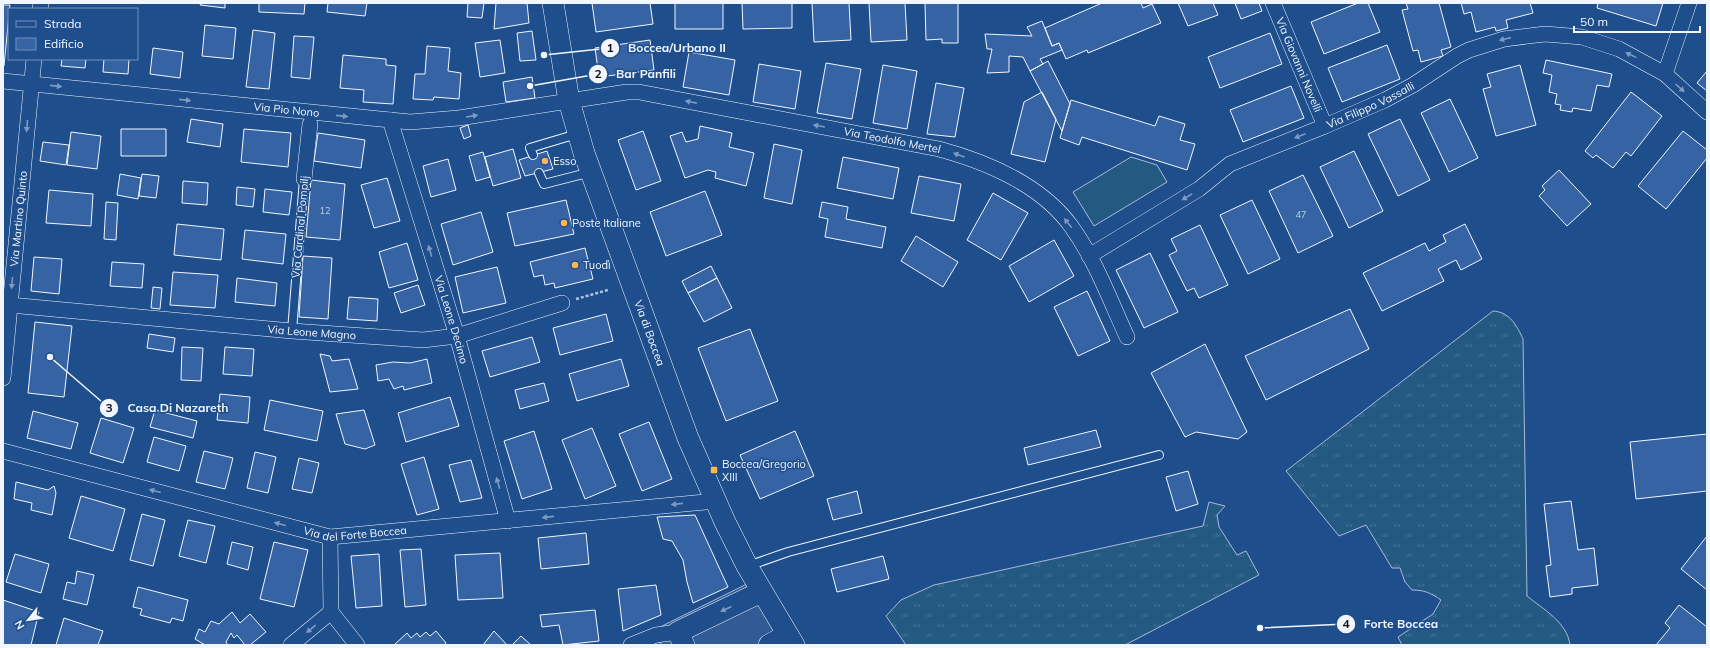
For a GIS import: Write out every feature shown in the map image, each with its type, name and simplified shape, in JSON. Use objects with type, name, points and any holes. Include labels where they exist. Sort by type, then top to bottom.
[{"type":"main road","name":"Via di Boccea","points":[[554,3],[569,101],[578,133],[688,438],[747,566],[790,640]]},
{"type":"main road","points":[[681,638],[761,592]]},
{"type":"main road","points":[[769,645],[790,640]]},
{"type":"street","name":"Via Giovanni Novelli","points":[[1273,3],[1325,126]]},
{"type":"street","points":[[1665,74],[1689,3]]},
{"type":"street","name":"Via Filippo Vassalli","points":[[1089,256],[1199,189],[1230,164],[1385,100],[1413,85],[1468,50],[1504,39],[1521,36],[1558,34],[1601,42],[1643,61],[1665,74],[1707,112]]},
{"type":"street","name":"Via Martino Quinto","points":[[3,378],[34,60]]},
{"type":"street","name":"Via Pio Nono","points":[[3,81],[390,120],[427,121],[459,118],[569,101]]},
{"type":"street","name":"Via Teodolfo Mertel","points":[[569,101],[628,92],[639,92],[866,134],[952,152],[1004,174],[1038,194],[1070,225],[1089,256],[1127,337]]},
{"type":"street","name":"Via Leone Decimo","points":[[390,120],[456,336],[508,521]]},
{"type":"street","name":"Via Cardinal Pompilj","points":[[304,179],[310,124]]},
{"type":"street","name":"Via Leone Magno","points":[[10,305],[292,331],[423,340],[456,336],[562,303]]},
{"type":"street","name":"Via del Forte Boccea","points":[[3,451],[330,537],[716,501]]},
{"type":"street","points":[[330,537],[331,612],[357,645]]},
{"type":"street","points":[[291,645],[331,612]]},
{"type":"street","points":[[631,645],[656,635],[681,638]]},
{"type":"lane","points":[[533,155],[530,148],[578,133]]},
{"type":"lane","points":[[539,173],[544,184],[591,172]]},
{"type":"lane","name":"Via Cardinal Pompilj","points":[[292,331],[304,179]]},
{"type":"lane","points":[[747,566],[788,552],[1159,455]]},
{"type":"path","points":[[562,303],[608,290]]},
{"type":"green space","points":[[1131,157],[1157,165],[1167,182],[1094,226],[1073,192]]},
{"type":"green space","points":[[1493,311],[1504,314],[1512,320],[1523,339],[1527,596],[1560,623],[1568,637],[1570,645],[1402,645],[1398,637],[1433,614],[1441,600],[1427,592],[1412,590],[1405,582],[1400,568],[1392,568],[1366,525],[1339,536],[1286,471]]},
{"type":"green space","points":[[1209,502],[1225,506],[1217,515],[1219,527],[1237,555],[1246,551],[1259,575],[1125,645],[906,645],[886,616],[901,600],[934,585],[1203,526]]},
{"type":"shaded area","points":[[755,580],[794,645],[661,645],[654,630]]},
{"type":"building","points":[[201,3],[225,3],[225,8],[200,5]]},
{"type":"building","points":[[259,3],[305,3],[304,14],[259,12]]},
{"type":"building","points":[[328,3],[367,3],[365,16],[327,12]]},
{"type":"building","points":[[468,3],[484,3],[482,18],[467,17]]},
{"type":"building","points":[[496,3],[527,3],[529,23],[494,29]]},
{"type":"building","points":[[592,3],[650,3],[653,24],[596,32]]},
{"type":"building","points":[[675,3],[723,3],[723,29],[675,29]]},
{"type":"building","points":[[742,3],[792,3],[792,28],[743,29]]},
{"type":"building","points":[[812,3],[849,3],[851,40],[814,42]]},
{"type":"building","points":[[869,3],[905,3],[907,40],[871,42]]},
{"type":"building","points":[[925,3],[958,3],[958,43],[942,43],[942,39],[926,40]]},
{"type":"building","points":[[1102,3],[1141,3],[1143,8],[1152,4],[1161,23],[1088,53],[1087,50],[1066,59],[1059,43],[1052,46],[1045,28]]},
{"type":"building","points":[[1178,3],[1213,3],[1218,15],[1188,26]]},
{"type":"building","points":[[1235,3],[1259,3],[1262,11],[1241,19]]},
{"type":"building","points":[[1358,3],[1368,3],[1380,32],[1324,54],[1311,22]]},
{"type":"building","points":[[1406,3],[1439,3],[1451,47],[1441,50],[1443,56],[1421,62],[1418,50],[1413,51],[1402,10],[1408,9]]},
{"type":"building","points":[[1461,3],[1530,3],[1533,13],[1506,20],[1508,28],[1496,31],[1495,27],[1476,32],[1471,12],[1464,14]]},
{"type":"building","points":[[1598,3],[1663,3],[1656,26],[1597,8]]},
{"type":"building","points":[[3,5],[10,5],[10,8],[8,8],[8,25],[4,66]]},
{"type":"building","points":[[1042,21],[1052,46],[1059,43],[1062,50],[1040,59],[1043,64],[1030,71],[1023,57],[1009,56],[1009,72],[987,73],[992,49],[987,49],[985,34],[1032,36],[1027,27]]},
{"type":"building","points":[[205,25],[236,28],[233,59],[202,56]]},
{"type":"building","points":[[253,30],[275,33],[269,89],[246,87]]},
{"type":"building","points":[[532,31],[536,60],[520,61],[517,33]]},
{"type":"building","points":[[1270,33],[1282,64],[1220,88],[1208,57]]},
{"type":"building","points":[[294,36],[314,37],[310,79],[291,77]]},
{"type":"building","points":[[500,40],[505,73],[480,77],[475,43]]},
{"type":"building","points":[[650,40],[654,70],[599,77],[595,48]]},
{"type":"building","points":[[1387,45],[1400,79],[1342,102],[1328,68]]},
{"type":"building","points":[[427,46],[450,48],[448,71],[461,73],[459,99],[434,97],[433,100],[413,99],[415,74],[425,74]]},
{"type":"building","points":[[153,48],[183,52],[180,78],[150,74]]},
{"type":"building","points":[[689,52],[735,60],[729,95],[683,87]]},
{"type":"building","points":[[343,55],[386,59],[386,65],[396,66],[393,104],[363,102],[364,90],[340,88]]},
{"type":"building","points":[[62,60],[86,60],[85,68],[61,66]]},
{"type":"building","points":[[104,60],[129,60],[128,74],[103,72]]},
{"type":"building","points":[[1546,60],[1612,74],[1609,87],[1597,85],[1591,111],[1573,108],[1572,112],[1560,110],[1561,105],[1555,104],[1557,94],[1549,92],[1552,75],[1543,73]]},
{"type":"building","points":[[1048,61],[1070,104],[1062,131],[1030,71]]},
{"type":"building","points":[[826,63],[861,69],[852,119],[817,113]]},
{"type":"building","points":[[759,64],[801,71],[795,109],[753,102]]},
{"type":"building","points":[[883,65],[917,71],[907,129],[873,123]]},
{"type":"building","points":[[1520,65],[1536,125],[1496,136],[1483,89],[1491,87],[1487,74]]},
{"type":"building","points":[[1707,71],[1707,91],[1697,83]]},
{"type":"building","points":[[532,77],[535,98],[506,102],[503,82]]},
{"type":"building","points":[[936,83],[964,88],[955,137],[927,134]]},
{"type":"building","points":[[1291,86],[1304,118],[1243,142],[1230,110]]},
{"type":"building","points":[[1042,92],[1056,119],[1045,162],[1011,154],[1024,102]]},
{"type":"building","points":[[1631,92],[1662,116],[1631,156],[1626,152],[1613,168],[1596,155],[1593,158],[1585,151]]},
{"type":"building","points":[[1450,99],[1478,158],[1449,172],[1421,113]]},
{"type":"building","points":[[1071,100],[1155,126],[1159,116],[1185,124],[1180,140],[1195,144],[1187,170],[1082,137],[1079,145],[1060,138]]},
{"type":"building","points":[[191,119],[223,124],[220,147],[187,142]]},
{"type":"building","points":[[1400,119],[1430,180],[1398,196],[1368,134]]},
{"type":"building","points":[[468,125],[471,136],[464,139],[460,128]]},
{"type":"building","points":[[700,126],[732,133],[729,147],[754,153],[746,186],[715,178],[716,172],[708,170],[685,178],[670,136],[682,132],[686,142],[698,139]]},
{"type":"building","points":[[121,129],[166,129],[166,156],[121,156]]},
{"type":"building","points":[[244,129],[291,133],[288,167],[241,162]]},
{"type":"building","points":[[643,131],[661,181],[636,190],[618,140]]},
{"type":"building","points":[[1683,131],[1707,150],[1707,158],[1666,209],[1638,186]]},
{"type":"building","points":[[71,132],[101,136],[97,169],[67,165]]},
{"type":"building","points":[[318,133],[365,140],[361,168],[314,161]]},
{"type":"building","points":[[43,142],[69,145],[66,165],[40,161]]},
{"type":"building","points":[[774,144],[802,150],[792,204],[764,198]]},
{"type":"building","points":[[513,149],[521,178],[493,186],[485,157]]},
{"type":"building","points":[[547,151],[553,169],[525,176],[519,160]]},
{"type":"building","points":[[1354,151],[1383,211],[1349,228],[1320,167]]},
{"type":"building","points":[[483,152],[490,177],[476,181],[469,156]]},
{"type":"building","points":[[843,157],[899,168],[893,199],[837,188]]},
{"type":"building","points":[[448,159],[456,190],[431,197],[423,166]]},
{"type":"building","points":[[1559,170],[1591,204],[1567,226],[1539,196],[1545,190],[1542,186]]},
{"type":"building","points":[[120,174],[141,178],[138,199],[117,195]]},
{"type":"building","points":[[142,174],[159,176],[156,198],[139,196]]},
{"type":"building","points":[[1303,175],[1333,236],[1298,253],[1269,191]]},
{"type":"building","points":[[919,176],[961,184],[954,221],[911,213]]},
{"type":"building","points":[[387,178],[400,221],[374,228],[361,185]]},
{"type":"building","points":[[311,180],[345,184],[340,240],[306,237]]},
{"type":"building","points":[[183,181],[208,183],[207,205],[182,203]]},
{"type":"building","points":[[237,187],[255,189],[253,207],[236,205]]},
{"type":"building","points":[[265,189],[292,192],[289,215],[263,212]]},
{"type":"building","points":[[49,190],[93,194],[91,226],[46,223]]},
{"type":"building","points":[[705,191],[722,235],[666,256],[650,212]]},
{"type":"building","points":[[993,193],[1028,213],[1001,260],[967,240]]},
{"type":"building","points":[[566,200],[574,234],[515,246],[507,213]]},
{"type":"building","points":[[1252,200],[1280,259],[1248,274],[1220,215]]},
{"type":"building","points":[[106,202],[118,203],[116,240],[104,239]]},
{"type":"building","points":[[822,202],[848,207],[846,219],[886,227],[882,248],[825,237],[828,219],[819,217]]},
{"type":"building","points":[[481,212],[493,252],[453,265],[441,224]]},
{"type":"building","points":[[177,224],[224,229],[221,260],[174,255]]},
{"type":"building","points":[[1465,224],[1482,259],[1461,270],[1456,260],[1438,269],[1444,281],[1382,311],[1363,273],[1425,243],[1429,251],[1446,242],[1443,235]]},
{"type":"building","points":[[1200,225],[1228,285],[1199,298],[1194,288],[1187,291],[1169,255],[1177,251],[1171,239]]},
{"type":"building","points":[[245,230],[286,234],[283,264],[242,259]]},
{"type":"building","points":[[916,236],[958,262],[943,287],[901,261]]},
{"type":"building","points":[[1054,240],[1074,276],[1029,302],[1009,266]]},
{"type":"building","points":[[407,243],[418,280],[389,288],[379,252]]},
{"type":"building","points":[[585,248],[593,279],[555,288],[554,283],[545,285],[543,275],[534,277],[530,262]]},
{"type":"building","points":[[1150,253],[1178,312],[1144,328],[1116,270]]},
{"type":"building","points":[[303,256],[332,258],[328,319],[299,317]]},
{"type":"building","points":[[34,257],[62,259],[59,294],[31,291]]},
{"type":"building","points":[[112,262],[144,264],[142,288],[110,286]]},
{"type":"building","points":[[711,266],[717,278],[688,293],[682,281]]},
{"type":"building","points":[[497,267],[506,303],[463,313],[455,277]]},
{"type":"building","points":[[173,272],[218,275],[215,308],[170,305]]},
{"type":"building","points":[[237,278],[277,283],[275,306],[235,302]]},
{"type":"building","points":[[717,278],[732,308],[704,322],[688,293]]},
{"type":"building","points":[[418,285],[425,305],[401,313],[394,293]]},
{"type":"building","points":[[153,287],[162,288],[160,309],[151,308]]},
{"type":"building","points":[[1087,291],[1110,341],[1078,356],[1054,307]]},
{"type":"building","points":[[349,297],[378,299],[377,321],[347,319]]},
{"type":"building","points":[[1350,309],[1369,349],[1266,400],[1245,356]]},
{"type":"building","points":[[606,314],[613,341],[560,355],[553,328]]},
{"type":"building","points":[[35,322],[72,326],[64,397],[28,393]]},
{"type":"building","points":[[750,329],[778,401],[726,421],[698,348]]},
{"type":"building","points":[[149,334],[175,338],[173,352],[147,348]]},
{"type":"building","points":[[532,337],[540,362],[490,377],[482,351]]},
{"type":"building","points":[[1205,344],[1247,432],[1238,439],[1196,432],[1185,437],[1151,373]]},
{"type":"building","points":[[182,347],[203,348],[201,381],[181,380]]},
{"type":"building","points":[[225,347],[254,349],[252,376],[223,374]]},
{"type":"building","points":[[320,354],[330,356],[332,361],[349,359],[358,389],[330,392]]},
{"type":"building","points":[[427,359],[432,383],[404,390],[403,386],[394,389],[389,379],[378,381],[376,365],[393,362],[410,363]]},
{"type":"building","points":[[621,359],[629,386],[577,401],[569,374]]},
{"type":"building","points":[[544,383],[549,401],[520,409],[515,390]]},
{"type":"building","points":[[220,394],[250,397],[248,423],[217,420]]},
{"type":"building","points":[[450,397],[459,426],[406,442],[398,413]]},
{"type":"building","points":[[270,400],[323,411],[317,441],[264,430]]},
{"type":"building","points":[[155,410],[197,421],[193,438],[150,427]]},
{"type":"building","points":[[364,410],[375,445],[365,449],[345,444],[336,414]]},
{"type":"building","points":[[33,411],[78,423],[71,449],[27,438]]},
{"type":"building","points":[[101,418],[134,428],[123,463],[90,453]]},
{"type":"building","points":[[649,422],[672,479],[642,491],[619,434]]},
{"type":"building","points":[[592,428],[616,486],[585,499],[562,440]]},
{"type":"building","points":[[1096,430],[1101,447],[1028,465],[1024,448]]},
{"type":"building","points":[[534,431],[552,489],[522,499],[504,441]]},
{"type":"building","points":[[795,431],[814,476],[760,499],[740,455]]},
{"type":"building","points":[[1707,434],[1707,491],[1636,499],[1630,442]]},
{"type":"building","points":[[154,437],[186,446],[179,471],[147,462]]},
{"type":"building","points":[[204,451],[233,458],[225,489],[196,482]]},
{"type":"building","points":[[255,452],[276,457],[268,493],[247,488]]},
{"type":"building","points":[[424,457],[439,509],[417,515],[401,464]]},
{"type":"building","points":[[299,458],[319,463],[312,493],[292,489]]},
{"type":"building","points":[[471,460],[482,498],[460,502],[449,465]]},
{"type":"building","points":[[1188,471],[1198,504],[1176,511],[1166,477]]},
{"type":"building","points":[[16,482],[48,490],[54,486],[56,493],[52,515],[31,510],[32,503],[14,499]]},
{"type":"building","points":[[857,491],[862,513],[833,520],[827,499]]},
{"type":"building","points":[[81,496],[125,509],[113,551],[69,538]]},
{"type":"building","points":[[1571,501],[1578,550],[1594,548],[1598,585],[1572,588],[1572,594],[1550,597],[1546,566],[1551,565],[1544,504]]},
{"type":"building","points":[[142,514],[165,520],[153,566],[130,560]]},
{"type":"building","points":[[695,515],[728,587],[693,603],[683,560],[672,541],[663,539],[657,517]]},
{"type":"building","points":[[188,520],[215,526],[206,563],[179,556]]},
{"type":"building","points":[[586,533],[589,564],[541,569],[538,538]]},
{"type":"building","points":[[1707,536],[1707,590],[1681,569]]},
{"type":"building","points":[[232,542],[253,547],[248,570],[227,564]]},
{"type":"building","points":[[274,542],[308,550],[294,607],[260,599]]},
{"type":"building","points":[[421,549],[426,605],[405,607],[400,550]]},
{"type":"building","points":[[500,553],[503,598],[458,600],[455,555]]},
{"type":"building","points":[[15,554],[49,564],[41,593],[6,582]]},
{"type":"building","points":[[379,554],[382,606],[356,608],[351,556]]},
{"type":"building","points":[[883,556],[889,579],[837,592],[831,569]]},
{"type":"building","points":[[77,571],[94,575],[87,605],[63,599],[67,582],[75,584]]},
{"type":"building","points":[[656,585],[661,615],[623,631],[618,589]]},
{"type":"building","points":[[138,587],[188,600],[183,621],[172,618],[170,623],[140,615],[142,609],[133,607]]},
{"type":"building","points":[[3,600],[39,612],[31,645],[3,645]]},
{"type":"building","points":[[1679,605],[1707,627],[1707,645],[1656,645],[1670,628],[1665,623]]},
{"type":"building","points":[[595,610],[599,641],[563,645],[559,625],[542,627],[540,615]]},
{"type":"building","points":[[232,612],[240,623],[250,614],[266,632],[250,645],[245,645],[237,635],[234,638],[231,633],[226,642],[228,645],[205,645],[195,639],[199,629],[205,632],[211,621],[219,624]]},
{"type":"building","points":[[64,618],[103,631],[98,645],[56,645]]},
{"type":"building","points":[[436,631],[446,643],[444,645],[394,645],[407,633],[411,638],[417,633],[420,637],[426,632],[430,636]]},
{"type":"building","points":[[494,631],[507,645],[483,645]]},
{"type":"building","points":[[521,636],[531,645],[512,645]]},
{"type":"place","name":"Boccea/Urbano II","points":[[544,55]]},
{"type":"place","name":"Bar Panfili","points":[[530,86]]},
{"type":"place","name":"Esso","points":[[545,161]]},
{"type":"place","name":"Poste Italiane","points":[[564,223]]},
{"type":"place","name":"Tuodì","points":[[575,265]]},
{"type":"place","name":"Casa Di Nazareth","points":[[50,357]]},
{"type":"place","name":"Boccea/Gregorio XIII","points":[[714,470]]},
{"type":"place","name":"Forte Boccea","points":[[1260,628]]}]
